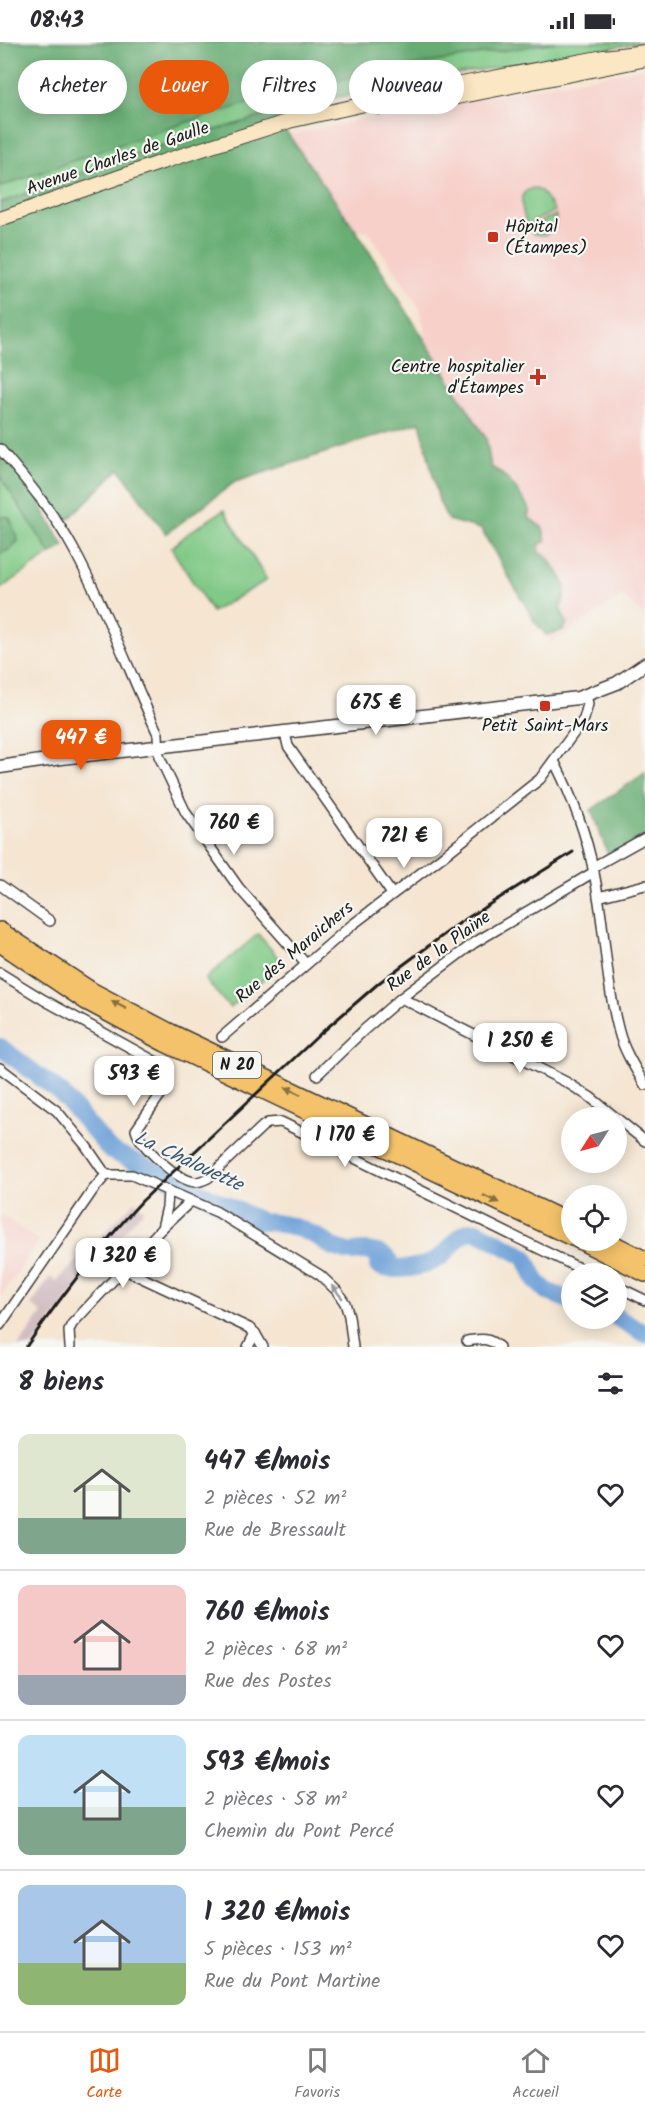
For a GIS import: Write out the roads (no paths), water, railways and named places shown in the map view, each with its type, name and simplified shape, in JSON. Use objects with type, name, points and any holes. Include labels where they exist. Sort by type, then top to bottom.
[{"type":"main road","name":"Avenue Charles de Gaulle","points":[[464,83],[604,57],[645,52]]},
{"type":"main road","name":"Avenue Charles de Gaulle","points":[[464,96],[645,60]]},
{"type":"main road","name":"Avenue Charles de Gaulle","points":[[0,219],[278,124],[349,109]]},
{"type":"main road","name":"N 20","points":[[0,930],[93,991],[171,1032],[561,1218]]},
{"type":"main road","name":"N 20","points":[[0,944],[86,1002],[165,1044],[561,1233]]},
{"type":"main road","points":[[627,1250],[645,1259]]},
{"type":"main road","points":[[599,1251],[645,1274]]},
{"type":"street","points":[[0,449],[32,487],[73,548],[103,609],[158,735],[158,747],[163,766],[186,813],[239,888],[306,964]]},
{"type":"street","points":[[0,767],[578,698],[617,683],[645,664]]},
{"type":"street","name":"Rue des Maraichers","points":[[222,1037],[392,894],[531,787],[554,761],[584,719],[588,704],[586,695]]},
{"type":"street","points":[[285,733],[288,746],[392,894]]},
{"type":"street","points":[[554,761],[572,795],[583,828],[598,897],[610,991],[619,1033],[645,1085]]},
{"type":"street","name":"Rue de la Plaine","points":[[317,1076],[364,1030],[474,943],[645,838]]},
{"type":"street","points":[[0,885],[50,921]]},
{"type":"street","points":[[598,897],[645,885]]},
{"type":"street","points":[[0,973],[164,1068],[168,1082],[136,1130],[137,1135],[159,1160],[186,1180],[201,1181],[208,1178],[263,1126],[268,1123],[281,1122],[569,1263]]},
{"type":"street","points":[[401,999],[566,1082],[590,1097],[645,1141]]},
{"type":"street","points":[[0,1068],[57,1112],[86,1146],[106,1175]]},
{"type":"street","points":[[0,1326],[93,1190],[106,1175],[118,1174],[138,1177],[217,1212],[320,1275],[345,1302],[353,1347]]},
{"type":"street","points":[[162,1228],[168,1191]]},
{"type":"street","points":[[70,1347],[69,1330],[72,1324],[162,1228],[191,1201]]},
{"type":"street","points":[[123,1269],[249,1328],[255,1333],[263,1347]]},
{"type":"street","points":[[627,1291],[645,1300]]},
{"type":"street","points":[[248,1347],[255,1333]]},
{"type":"street","points":[[467,1341],[484,1338],[492,1340],[499,1347]]},
{"type":"waterway","name":"La Chalouette","points":[[0,1047],[61,1093],[110,1150],[262,1222],[297,1228],[319,1237],[333,1247],[347,1251],[368,1251],[382,1255],[389,1260],[388,1268]]},
{"type":"waterway","name":"La Chalouette","points":[[378,1266],[401,1269],[418,1267],[444,1254],[465,1233],[477,1231],[525,1257],[536,1281],[548,1292],[561,1297]]},
{"type":"waterway","name":"La Chalouette","points":[[627,1323],[645,1334]]},
{"type":"railway","points":[[26,1347],[81,1272],[142,1201],[320,1034],[380,982],[461,922],[573,852]]},
{"type":"place","name":"Hôpital (Étampes)","points":[[493,237]]},
{"type":"place","name":"Centre hospitalier d'Étampes","points":[[538,377]]},
{"type":"place","name":"Petit Saint-Mars","points":[[545,706]]}]
